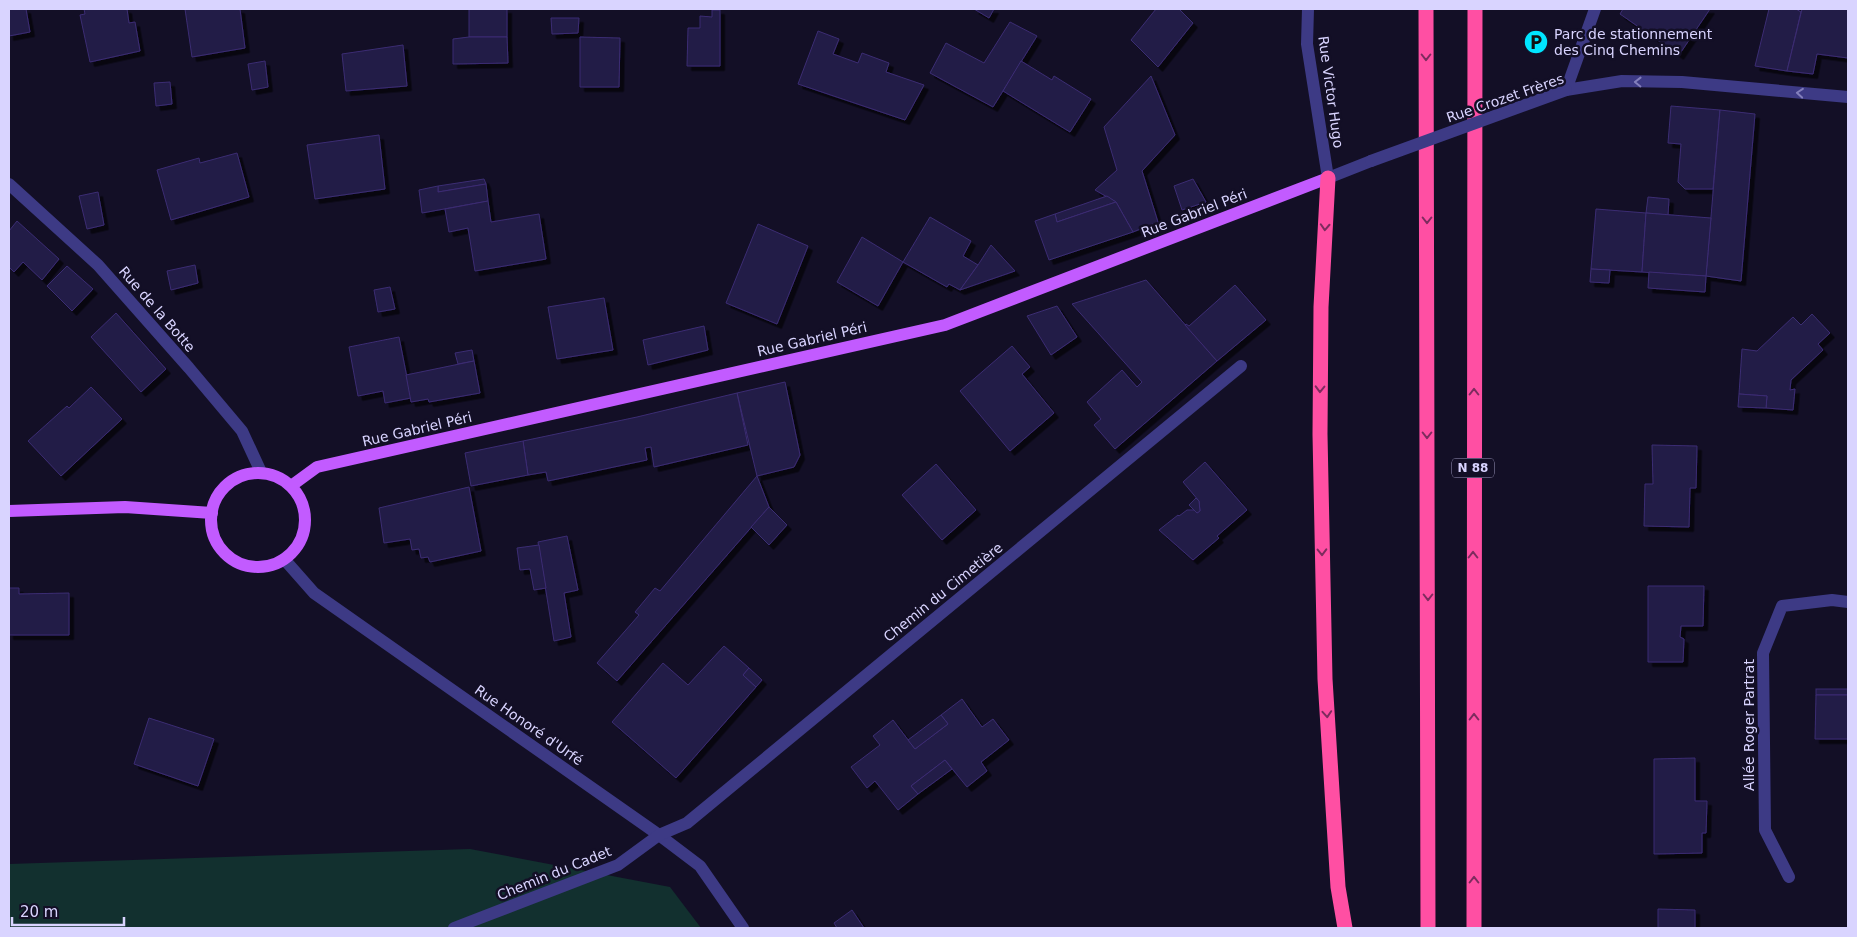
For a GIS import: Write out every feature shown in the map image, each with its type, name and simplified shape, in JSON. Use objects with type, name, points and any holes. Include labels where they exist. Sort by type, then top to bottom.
[{"type":"highway","points":[[1426,9],[1428,928]]},
{"type":"highway","name":"N 88","points":[[1474,928],[1475,9]]},
{"type":"highway","points":[[1328,178],[1321,307],[1320,414],[1325,669],[1338,888],[1345,928]]},
{"type":"main road","name":"Rue Gabriel Péri","points":[[291,486],[317,467],[945,325],[1328,178]]},
{"type":"main road","points":[[261,472],[272,474],[291,486],[300,497],[306,524],[302,538],[294,550],[284,559],[272,565],[259,567],[246,565],[234,560],[223,551],[216,540],[212,527],[212,514],[215,500],[223,488],[234,479],[247,474],[261,472]]},
{"type":"main road","points":[[9,511],[125,507],[212,514]]},
{"type":"street","name":"Rue Victor Hugo","points":[[1308,9],[1307,44],[1328,178]]},
{"type":"street","points":[[1566,90],[1595,9]]},
{"type":"street","name":"Rue Crozet Frères","points":[[1328,178],[1566,90],[1622,81],[1682,82],[1848,97]]},
{"type":"street","name":"Rue de la Botte","points":[[9,184],[98,265],[183,361],[242,431],[261,472]]},
{"type":"street","name":"Chemin du Cimetière","points":[[659,835],[687,823],[1241,366]]},
{"type":"street","name":"Rue Honoré d'Urfé","points":[[284,559],[314,593],[659,835],[700,866],[743,928]]},
{"type":"street","name":"Allée Roger Partrat","points":[[1790,877],[1765,830],[1763,653],[1782,606],[1832,600],[1848,602]]},
{"type":"street","name":"Chemin du Cadet","points":[[454,928],[618,865],[659,835]]},
{"type":"green space","points":[[470,849],[670,887],[701,928],[9,928],[9,864]]},
{"type":"building","points":[[9,9],[26,9],[30,32],[9,36]]},
{"type":"building","points":[[84,9],[127,9],[129,23],[135,22],[140,51],[90,62],[80,15],[85,14]]},
{"type":"building","points":[[185,9],[240,9],[245,48],[192,57]]},
{"type":"building","points":[[469,9],[507,9],[507,37],[469,37]]},
{"type":"building","points":[[974,9],[994,9],[989,18]]},
{"type":"building","points":[[1156,9],[1179,9],[1193,23],[1158,67],[1131,40]]},
{"type":"building","points":[[1623,9],[1710,9],[1679,55],[1620,14]]},
{"type":"building","points":[[1769,9],[1796,9],[1801,12],[1787,71],[1755,66]]},
{"type":"building","points":[[1802,9],[1848,9],[1848,58],[1817,54],[1813,74],[1787,71]]},
{"type":"building","points":[[712,10],[720,10],[720,66],[687,66],[688,28],[700,28],[700,16],[712,17]]},
{"type":"building","points":[[551,18],[579,18],[578,33],[552,34]]},
{"type":"building","points":[[1010,22],[1037,36],[993,107],[930,73],[946,43],[984,63]]},
{"type":"building","points":[[818,31],[839,39],[833,54],[858,63],[862,53],[889,63],[886,72],[924,85],[905,120],[798,84]]},
{"type":"building","points":[[507,37],[508,63],[453,64],[453,39]]},
{"type":"building","points":[[580,37],[620,38],[619,87],[580,87]]},
{"type":"building","points":[[403,45],[407,86],[346,91],[342,54]]},
{"type":"building","points":[[265,61],[268,87],[252,90],[248,64]]},
{"type":"building","points":[[1021,61],[1052,80],[1054,76],[1091,99],[1070,132],[1003,91]]},
{"type":"building","points":[[1151,76],[1175,135],[1142,171],[1158,222],[1133,232],[1116,202],[1095,190],[1117,170],[1104,127]]},
{"type":"building","points":[[170,82],[172,104],[156,106],[154,83]]},
{"type":"building","points":[[1671,106],[1720,110],[1713,189],[1685,189],[1678,182],[1681,144],[1668,143]]},
{"type":"building","points":[[1720,110],[1755,114],[1741,281],[1706,276]]},
{"type":"building","points":[[379,135],[385,189],[315,199],[307,145]]},
{"type":"building","points":[[237,153],[249,197],[171,220],[157,170],[199,158],[200,163]]},
{"type":"building","points":[[484,179],[486,184],[438,192],[438,186]]},
{"type":"building","points":[[1193,179],[1206,202],[1182,210],[1174,186]]},
{"type":"building","points":[[486,184],[488,201],[422,213],[419,190],[438,186],[438,192]]},
{"type":"building","points":[[98,192],[104,225],[87,229],[79,196]]},
{"type":"building","points":[[1107,196],[1116,202],[1057,222],[1055,214]]},
{"type":"building","points":[[1648,197],[1669,199],[1668,215],[1646,213]]},
{"type":"building","points":[[488,201],[491,222],[539,214],[546,259],[475,271],[468,228],[449,232],[445,209]]},
{"type":"building","points":[[1116,202],[1133,232],[1049,260],[1035,221],[1055,214],[1057,222]]},
{"type":"building","points":[[1596,209],[1646,213],[1642,272],[1591,269]]},
{"type":"building","points":[[1646,213],[1711,218],[1706,276],[1642,272]]},
{"type":"building","points":[[930,217],[971,241],[963,256],[978,265],[960,290],[949,284],[947,287],[903,262]]},
{"type":"building","points":[[17,221],[59,259],[42,280],[23,262],[14,272],[9,267],[9,231]]},
{"type":"building","points":[[758,224],[808,246],[777,324],[726,303]]},
{"type":"building","points":[[862,237],[903,262],[878,306],[837,282]]},
{"type":"building","points":[[991,245],[1015,271],[960,290],[978,265]]},
{"type":"building","points":[[195,265],[198,283],[171,290],[167,271]]},
{"type":"building","points":[[67,266],[93,289],[72,311],[47,286]]},
{"type":"building","points":[[1591,269],[1610,270],[1609,283],[1590,282]]},
{"type":"building","points":[[1649,272],[1706,276],[1705,292],[1648,288]]},
{"type":"building","points":[[1146,280],[1217,361],[1115,449],[1094,425],[1101,419],[1087,402],[1122,370],[1137,387],[1142,382],[1072,304]]},
{"type":"building","points":[[1235,285],[1266,320],[1217,361],[1185,325],[1189,326]]},
{"type":"building","points":[[390,287],[395,309],[378,312],[374,290]]},
{"type":"building","points":[[604,298],[613,350],[557,359],[548,307]]},
{"type":"building","points":[[1057,306],[1077,337],[1051,355],[1027,316]]},
{"type":"building","points":[[116,313],[166,369],[141,392],[91,337]]},
{"type":"building","points":[[1812,314],[1830,333],[1818,344],[1823,350],[1791,380],[1790,390],[1795,389],[1793,410],[1766,408],[1767,396],[1739,394],[1742,349],[1757,351],[1793,317],[1801,325]]},
{"type":"building","points":[[704,326],[708,350],[648,365],[643,340]]},
{"type":"building","points":[[399,337],[411,398],[385,403],[383,391],[358,396],[349,347]]},
{"type":"building","points":[[1012,346],[1030,367],[1022,374],[1054,413],[1010,451],[960,391]]},
{"type":"building","points":[[472,350],[474,361],[458,364],[455,353]]},
{"type":"building","points":[[474,361],[480,393],[429,402],[428,399],[411,402],[406,375]]},
{"type":"building","points":[[785,382],[800,455],[794,467],[757,476],[737,393]]},
{"type":"building","points":[[91,387],[122,419],[61,476],[28,441],[67,406],[69,408]]},
{"type":"building","points":[[737,393],[748,445],[654,467],[651,447],[645,448],[647,460],[548,481],[546,472],[528,475],[523,441],[637,417]]},
{"type":"building","points":[[1739,394],[1767,396],[1766,408],[1738,407]]},
{"type":"building","points":[[523,441],[528,475],[471,486],[465,453]]},
{"type":"building","points":[[1652,445],[1697,446],[1696,488],[1690,488],[1689,527],[1644,526],[1645,484],[1653,484]]},
{"type":"building","points":[[1205,462],[1247,510],[1217,536],[1219,538],[1193,560],[1159,530],[1187,510],[1194,510],[1197,513],[1200,511],[1199,501],[1183,482]]},
{"type":"building","points":[[936,464],[976,510],[942,540],[902,495]]},
{"type":"building","points":[[757,476],[769,507],[617,681],[597,663],[639,615],[635,612],[655,588],[660,591]]},
{"type":"building","points":[[469,487],[481,551],[430,562],[428,557],[421,558],[419,549],[412,550],[410,539],[384,543],[379,508]]},
{"type":"building","points":[[1196,498],[1199,501],[1200,511],[1197,513],[1189,505]]},
{"type":"building","points":[[769,507],[787,525],[769,545],[751,527]]},
{"type":"building","points":[[567,536],[578,590],[564,593],[571,637],[554,641],[538,542]]},
{"type":"building","points":[[539,545],[546,588],[534,590],[530,569],[520,570],[517,548]]},
{"type":"building","points":[[1648,586],[1704,586],[1703,626],[1681,626],[1680,637],[1684,639],[1683,662],[1648,662]]},
{"type":"building","points":[[9,588],[19,588],[19,594],[69,593],[69,635],[9,635]]},
{"type":"building","points":[[724,646],[749,668],[743,675],[756,687],[676,778],[612,722],[663,663],[688,685]]},
{"type":"building","points":[[749,668],[762,680],[756,687],[743,675]]},
{"type":"building","points":[[1816,689],[1848,689],[1848,695],[1816,695]]},
{"type":"building","points":[[1816,695],[1848,695],[1848,739],[1815,739]]},
{"type":"building","points":[[962,699],[982,727],[993,719],[1009,740],[981,762],[987,771],[967,787],[945,760],[911,786],[918,794],[898,810],[875,781],[867,788],[851,767],[880,745],[873,736],[893,720],[915,749],[948,724],[941,715]]},
{"type":"building","points":[[941,715],[948,724],[915,749],[908,740]]},
{"type":"building","points":[[149,718],[214,739],[198,786],[134,764]]},
{"type":"building","points":[[1695,758],[1695,801],[1707,801],[1706,833],[1702,833],[1702,853],[1654,854],[1654,759]]},
{"type":"building","points":[[945,760],[952,769],[918,794],[911,786]]},
{"type":"building","points":[[1658,909],[1695,910],[1695,928],[1658,928]]},
{"type":"building","points":[[852,910],[864,928],[837,928],[834,923]]},
{"type":"place","name":"Parc de stationnement des Cinq Chemins","points":[[1536,42]]}]
